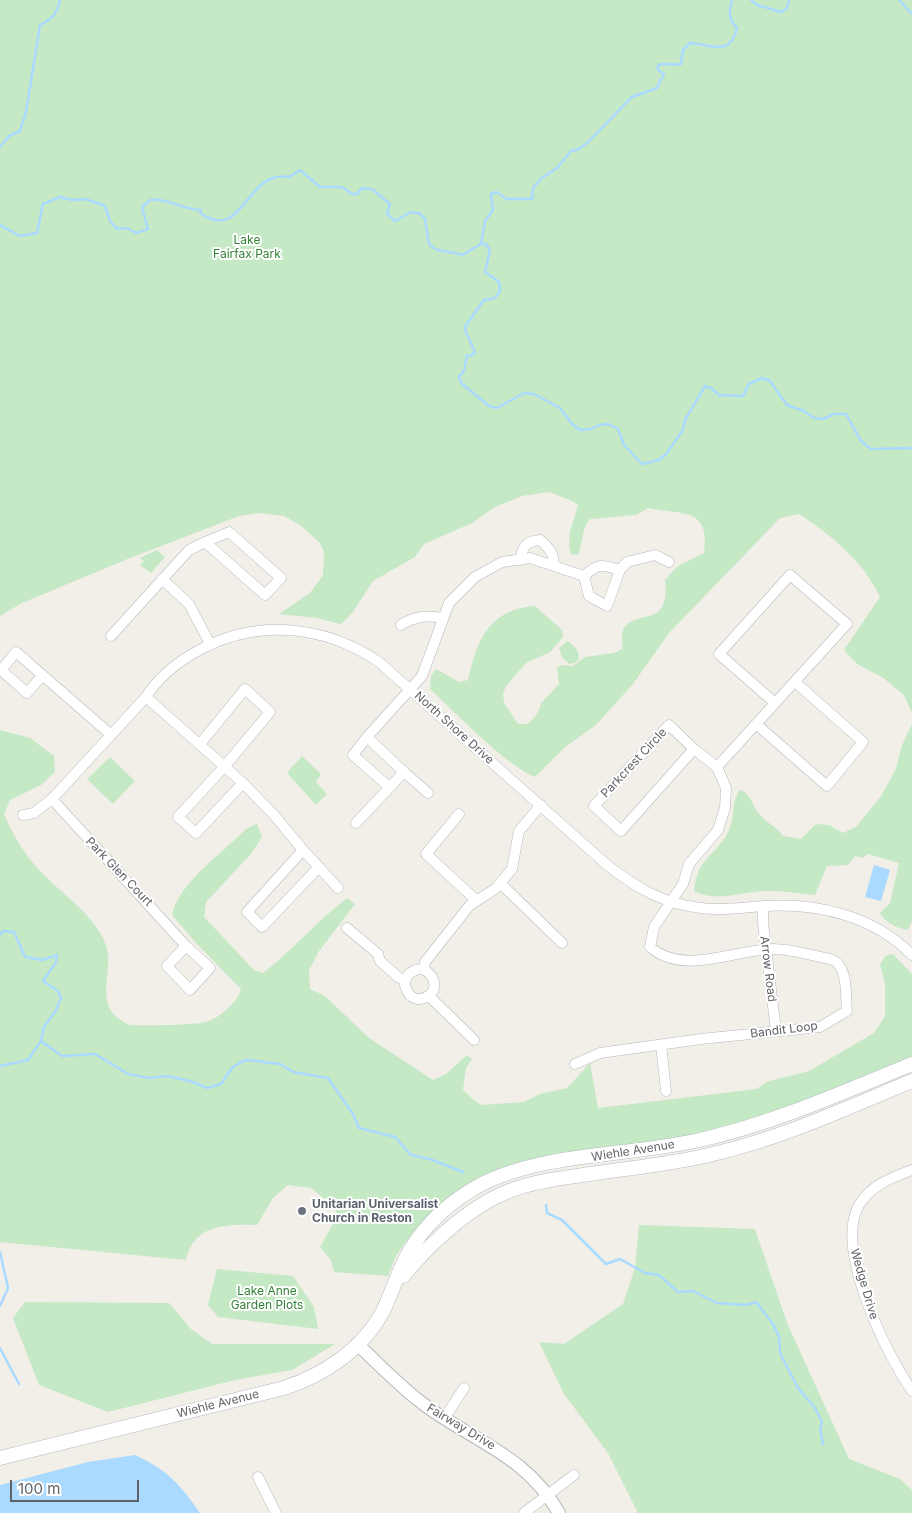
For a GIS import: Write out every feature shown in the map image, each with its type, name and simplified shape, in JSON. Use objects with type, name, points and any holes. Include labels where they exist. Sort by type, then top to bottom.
[{"type":"main road","name":"Wiehle Avenue","points":[[0,1458],[284,1388],[322,1372],[358,1344],[382,1312],[411,1248],[434,1220],[458,1200],[496,1177],[540,1166],[692,1142],[728,1134],[784,1115],[912,1064]]},
{"type":"main road","name":"Wiehle Avenue","points":[[394,1286],[446,1230],[467,1214],[507,1192],[544,1181],[662,1164],[738,1148],[790,1130],[912,1081]]},
{"type":"street","points":[[111,636],[189,550],[205,542],[228,532],[281,578],[265,595],[205,542]]},
{"type":"street","points":[[520,560],[523,547],[530,540],[540,540],[550,550],[554,559],[553,564]]},
{"type":"street","points":[[584,576],[590,596],[607,606],[620,570],[627,562],[654,555],[669,562]]},
{"type":"street","points":[[389,787],[353,755],[422,676],[449,603],[475,577],[502,562],[530,558],[553,564],[584,576]]},
{"type":"street","points":[[584,576],[594,566],[602,565],[620,570]]},
{"type":"street","points":[[671,902],[683,884],[689,864],[718,830],[723,815],[726,788],[717,767],[776,703],[847,624],[790,575],[720,654],[776,703]]},
{"type":"street","points":[[162,579],[189,604],[210,644]]},
{"type":"street","points":[[402,625],[410,619],[421,616],[443,618]]},
{"type":"street","name":"North Shore Drive","points":[[23,814],[34,813],[52,799],[146,697],[154,684],[170,670],[210,644],[257,630],[285,629],[313,632],[332,637],[365,652],[410,688],[626,880],[644,891],[671,902],[708,909],[808,906],[845,914],[887,935],[912,955]]},
{"type":"street","points":[[41,677],[27,693],[0,670],[16,652],[41,677],[110,734]]},
{"type":"street","points":[[756,724],[827,786],[863,742],[795,682]]},
{"type":"street","points":[[200,744],[245,689],[270,712],[224,767],[178,816],[196,834],[243,784]]},
{"type":"street","points":[[146,697],[243,784],[274,815],[338,888]]},
{"type":"street","name":"Parkcrest Circle","points":[[694,749],[621,831],[594,806],[669,725],[694,749],[717,767]]},
{"type":"street","points":[[368,738],[428,793]]},
{"type":"street","points":[[356,823],[404,772]]},
{"type":"street","name":"Park Glen Court","points":[[52,799],[186,946]]},
{"type":"street","points":[[424,969],[425,962],[476,900],[500,883],[512,869],[519,831],[541,805]]},
{"type":"street","points":[[459,814],[426,854],[476,900]]},
{"type":"street","points":[[303,850],[247,912],[262,927],[319,867]]},
{"type":"street","points":[[500,883],[562,943]]},
{"type":"street","name":"Bandit Loop","points":[[575,1064],[600,1053],[701,1038],[820,1028],[847,1011],[843,969],[838,962],[831,959],[775,949],[690,961],[672,960],[659,955],[650,947],[651,934],[671,902]]},
{"type":"street","name":"Arrow Road","points":[[763,906],[766,950],[776,1031]]},
{"type":"street","points":[[347,928],[378,954],[380,961],[398,977],[405,980]]},
{"type":"street","points":[[424,969],[431,974],[434,981],[434,989],[428,996],[422,999],[413,998],[408,994],[405,980],[411,972],[424,969]]},
{"type":"street","points":[[428,996],[474,1040]]},
{"type":"street","points":[[661,1045],[666,1091]]},
{"type":"street","name":"Wedge Drive","points":[[912,1170],[886,1180],[868,1193],[855,1214],[851,1233],[868,1306],[891,1357],[912,1392]]},
{"type":"street","name":"Fairway Drive","points":[[358,1344],[411,1394],[444,1419],[517,1462],[548,1495],[559,1513]]},
{"type":"street","points":[[444,1419],[464,1388]]},
{"type":"street","points":[[524,1513],[574,1475]]},
{"type":"street","points":[[258,1477],[276,1513]]},
{"type":"green space","name":"Lake Fairfax Park","points":[[0,0],[912,0],[912,713],[904,695],[882,677],[857,664],[844,650],[880,597],[873,584],[846,550],[799,514],[780,518],[669,633],[633,684],[596,725],[564,748],[535,777],[509,761],[466,724],[430,689],[431,676],[436,669],[459,682],[468,680],[481,640],[496,620],[506,613],[519,608],[535,606],[562,630],[563,637],[550,652],[526,663],[506,686],[503,694],[504,703],[518,724],[528,724],[537,714],[542,702],[559,684],[557,667],[562,665],[573,666],[585,657],[614,653],[622,649],[622,632],[628,623],[651,616],[663,606],[665,580],[678,566],[704,553],[705,538],[703,527],[698,520],[682,513],[648,508],[636,515],[590,519],[584,532],[578,555],[571,554],[569,546],[570,532],[578,505],[550,492],[522,496],[495,507],[472,523],[424,544],[415,557],[373,581],[353,612],[341,624],[317,618],[279,614],[310,593],[323,575],[324,552],[320,543],[300,525],[284,516],[259,513],[239,516],[125,560],[22,603],[0,616]]},
{"type":"green space","points":[[157,550],[165,557],[151,573],[140,565],[144,561],[140,558]]},
{"type":"green space","points":[[567,641],[577,650],[579,659],[575,663],[569,664],[562,657],[559,648]]},
{"type":"green space","points":[[912,724],[912,921],[908,930],[892,924],[880,913],[890,903],[899,863],[868,854],[863,858],[855,856],[848,865],[827,866],[815,895],[764,891],[720,897],[694,891],[702,865],[730,828],[735,800],[740,790],[748,795],[756,810],[783,836],[801,839],[816,824],[829,825],[843,833],[857,826],[881,796],[896,769],[902,745]]},
{"type":"green space","points":[[0,730],[30,738],[54,756],[55,772],[41,785],[10,800],[4,814],[16,838],[31,861],[84,912],[98,929],[107,948],[106,988],[109,1006],[114,1015],[130,1025],[169,1025],[206,1022],[223,1013],[236,999],[241,989],[196,943],[172,915],[176,903],[192,880],[246,829],[257,824],[262,837],[251,854],[206,902],[204,917],[254,970],[263,973],[347,898],[355,904],[319,951],[309,970],[310,989],[325,996],[369,1038],[433,1080],[446,1074],[467,1055],[472,1059],[466,1068],[463,1090],[482,1105],[524,1102],[540,1094],[567,1088],[590,1063],[598,1108],[757,1089],[766,1082],[809,1071],[874,1033],[885,1016],[885,983],[880,965],[885,956],[893,954],[912,974],[912,1058],[790,1107],[723,1129],[491,1174],[456,1192],[440,1205],[405,1243],[396,1256],[388,1276],[334,1272],[331,1260],[320,1247],[333,1224],[336,1212],[333,1206],[311,1188],[288,1185],[273,1198],[257,1225],[224,1226],[204,1233],[196,1239],[190,1248],[186,1260],[0,1242]]},
{"type":"green space","points":[[302,756],[321,774],[316,782],[327,794],[316,805],[287,773]]},
{"type":"green space","points":[[110,757],[135,781],[113,804],[87,779]]},
{"type":"green space","points":[[639,1225],[755,1229],[787,1323],[849,1459],[900,1479],[912,1490],[912,1513],[638,1513],[608,1453],[564,1394],[539,1342],[564,1344],[623,1304],[635,1268]]},
{"type":"green space","name":"Lake Anne Garden Plots","points":[[217,1269],[293,1276],[314,1307],[318,1329],[218,1317],[208,1305]]},
{"type":"green space","points":[[25,1302],[169,1303],[191,1329],[212,1344],[335,1344],[292,1370],[235,1380],[108,1412],[39,1385],[13,1318]]},
{"type":"water","points":[[874,865],[890,870],[881,901],[865,897]]},
{"type":"water","points":[[135,1455],[156,1466],[172,1479],[200,1513],[0,1513],[0,1485],[88,1462]]},
{"type":"waterway","points":[[0,147],[9,136],[20,131],[26,112],[40,25],[48,21],[53,15],[60,0]]},
{"type":"waterway","points":[[481,244],[485,221],[493,210],[491,194],[496,192],[507,199],[532,199],[533,188],[542,178],[557,168],[571,151],[579,149],[588,142],[632,97],[657,88],[664,74],[658,70],[658,65],[681,64],[683,50],[690,43],[712,47],[725,46],[730,43],[737,28],[732,22],[730,15],[732,0]]},
{"type":"waterway","points":[[751,0],[757,5],[781,12],[787,8],[789,0]]},
{"type":"waterway","points":[[899,0],[912,14]]},
{"type":"waterway","points":[[0,225],[20,236],[37,233],[43,204],[60,197],[72,200],[86,199],[105,206],[110,221],[117,229],[127,228],[136,233],[148,229],[142,207],[150,200],[163,201],[201,210],[200,213],[215,220],[226,219],[236,213],[263,184],[274,178],[289,177],[300,170],[320,187],[340,187],[351,194],[357,194],[362,188],[372,189],[390,204],[387,214],[395,221],[411,212],[419,213],[425,219],[429,244],[440,251],[462,255],[481,244],[486,244],[490,250],[485,272],[499,282],[500,291],[495,298],[484,300],[466,325],[465,330],[475,352],[467,356],[464,371],[459,376],[461,383],[489,406],[497,408],[524,393],[534,394],[560,408],[572,424],[580,430],[608,424],[618,429],[624,445],[642,464],[659,460],[666,454],[683,430],[685,420],[705,386],[711,388],[719,395],[743,396],[749,384],[762,378],[770,381],[787,405],[804,411],[814,418],[823,419],[834,414],[846,414],[861,441],[871,449],[912,448]]},
{"type":"waterway","points":[[0,935],[3,931],[14,932],[25,957],[42,960],[57,955],[56,962],[43,981],[58,991],[61,998],[56,1010],[44,1027],[41,1041],[28,1060],[0,1066]]},
{"type":"waterway","points":[[41,1041],[62,1056],[95,1054],[128,1074],[149,1078],[168,1076],[190,1081],[207,1088],[221,1084],[232,1068],[248,1060],[280,1064],[293,1072],[328,1078],[353,1114],[359,1128],[395,1137],[411,1155],[430,1159],[463,1172]]},
{"type":"waterway","points":[[546,1205],[547,1213],[562,1220],[606,1264],[620,1259],[645,1273],[659,1275],[678,1292],[693,1291],[717,1303],[746,1305],[756,1302],[773,1324],[779,1337],[780,1352],[798,1388],[815,1408],[822,1422],[820,1429],[823,1444]]},
{"type":"waterway","points":[[0,1252],[8,1288],[0,1306]]},
{"type":"waterway","points":[[0,1348],[19,1384]]},
{"type":"place","name":"Unitarian Universalist Church in Reston","points":[[302,1211]]}]
